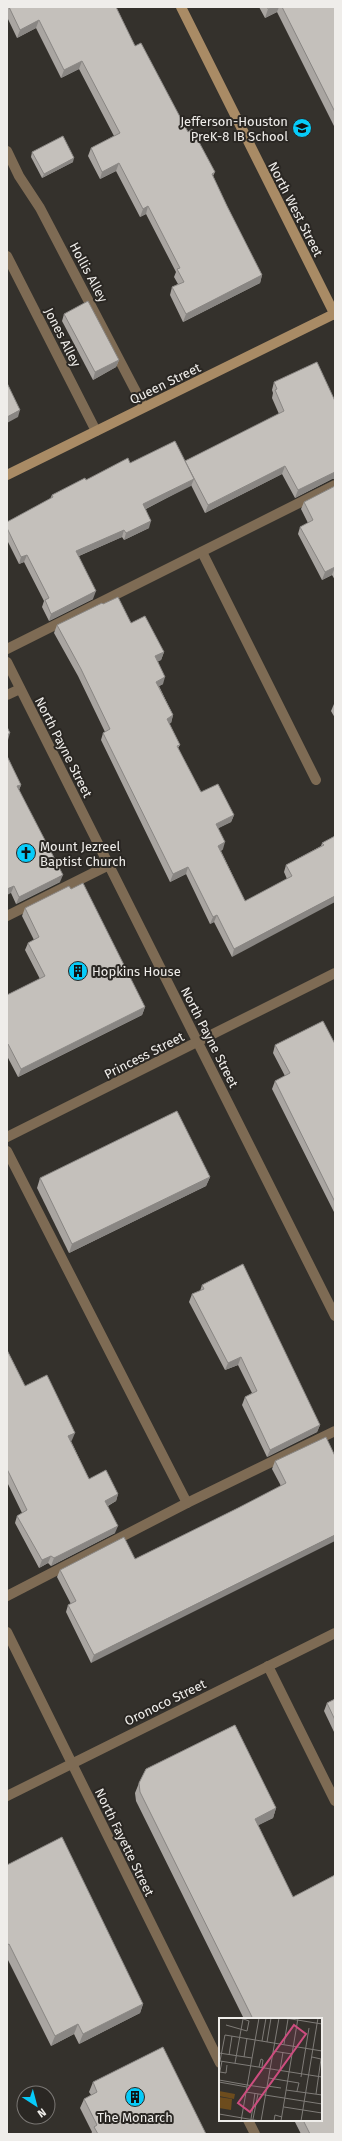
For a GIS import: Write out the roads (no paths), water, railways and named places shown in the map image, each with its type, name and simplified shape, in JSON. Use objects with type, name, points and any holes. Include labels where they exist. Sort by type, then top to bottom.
[{"type":"street","name":"North West Street","points":[[180,7],[335,315]]},
{"type":"street","name":"Hollis Alley","points":[[7,151],[20,176],[40,208],[144,407]]},
{"type":"street","name":"Jones Alley","points":[[7,256],[96,431]]},
{"type":"street","name":"Queen Street","points":[[7,475],[335,315]]},
{"type":"street","points":[[7,649],[335,485]]},
{"type":"street","points":[[202,552],[316,780]]},
{"type":"street","name":"North Payne Street","points":[[7,662],[335,1316]]},
{"type":"street","points":[[7,695],[20,689]]},
{"type":"street","points":[[7,916],[109,865]]},
{"type":"street","name":"Princess Street","points":[[7,1137],[335,973]]},
{"type":"street","points":[[7,1151],[187,1503]]},
{"type":"street","points":[[7,1596],[187,1503],[335,1431]]},
{"type":"street","name":"North Fayette Street","points":[[7,1632],[219,2061]]},
{"type":"street","name":"Oronoco Street","points":[[7,1796],[335,1633]]},
{"type":"street","points":[[268,1666],[335,1801]]},
{"type":"street","points":[[248,2121],[255,2134]]},
{"type":"place","name":"Jefferson-Houston PreK-8 IB School","points":[[302,128]]},
{"type":"place","name":"Mount Jezreel Baptist Church","points":[[26,853]]},
{"type":"place","name":"Hopkins House","points":[[78,971]]},
{"type":"place","name":"The Monarch","points":[[135,2097]]}]
